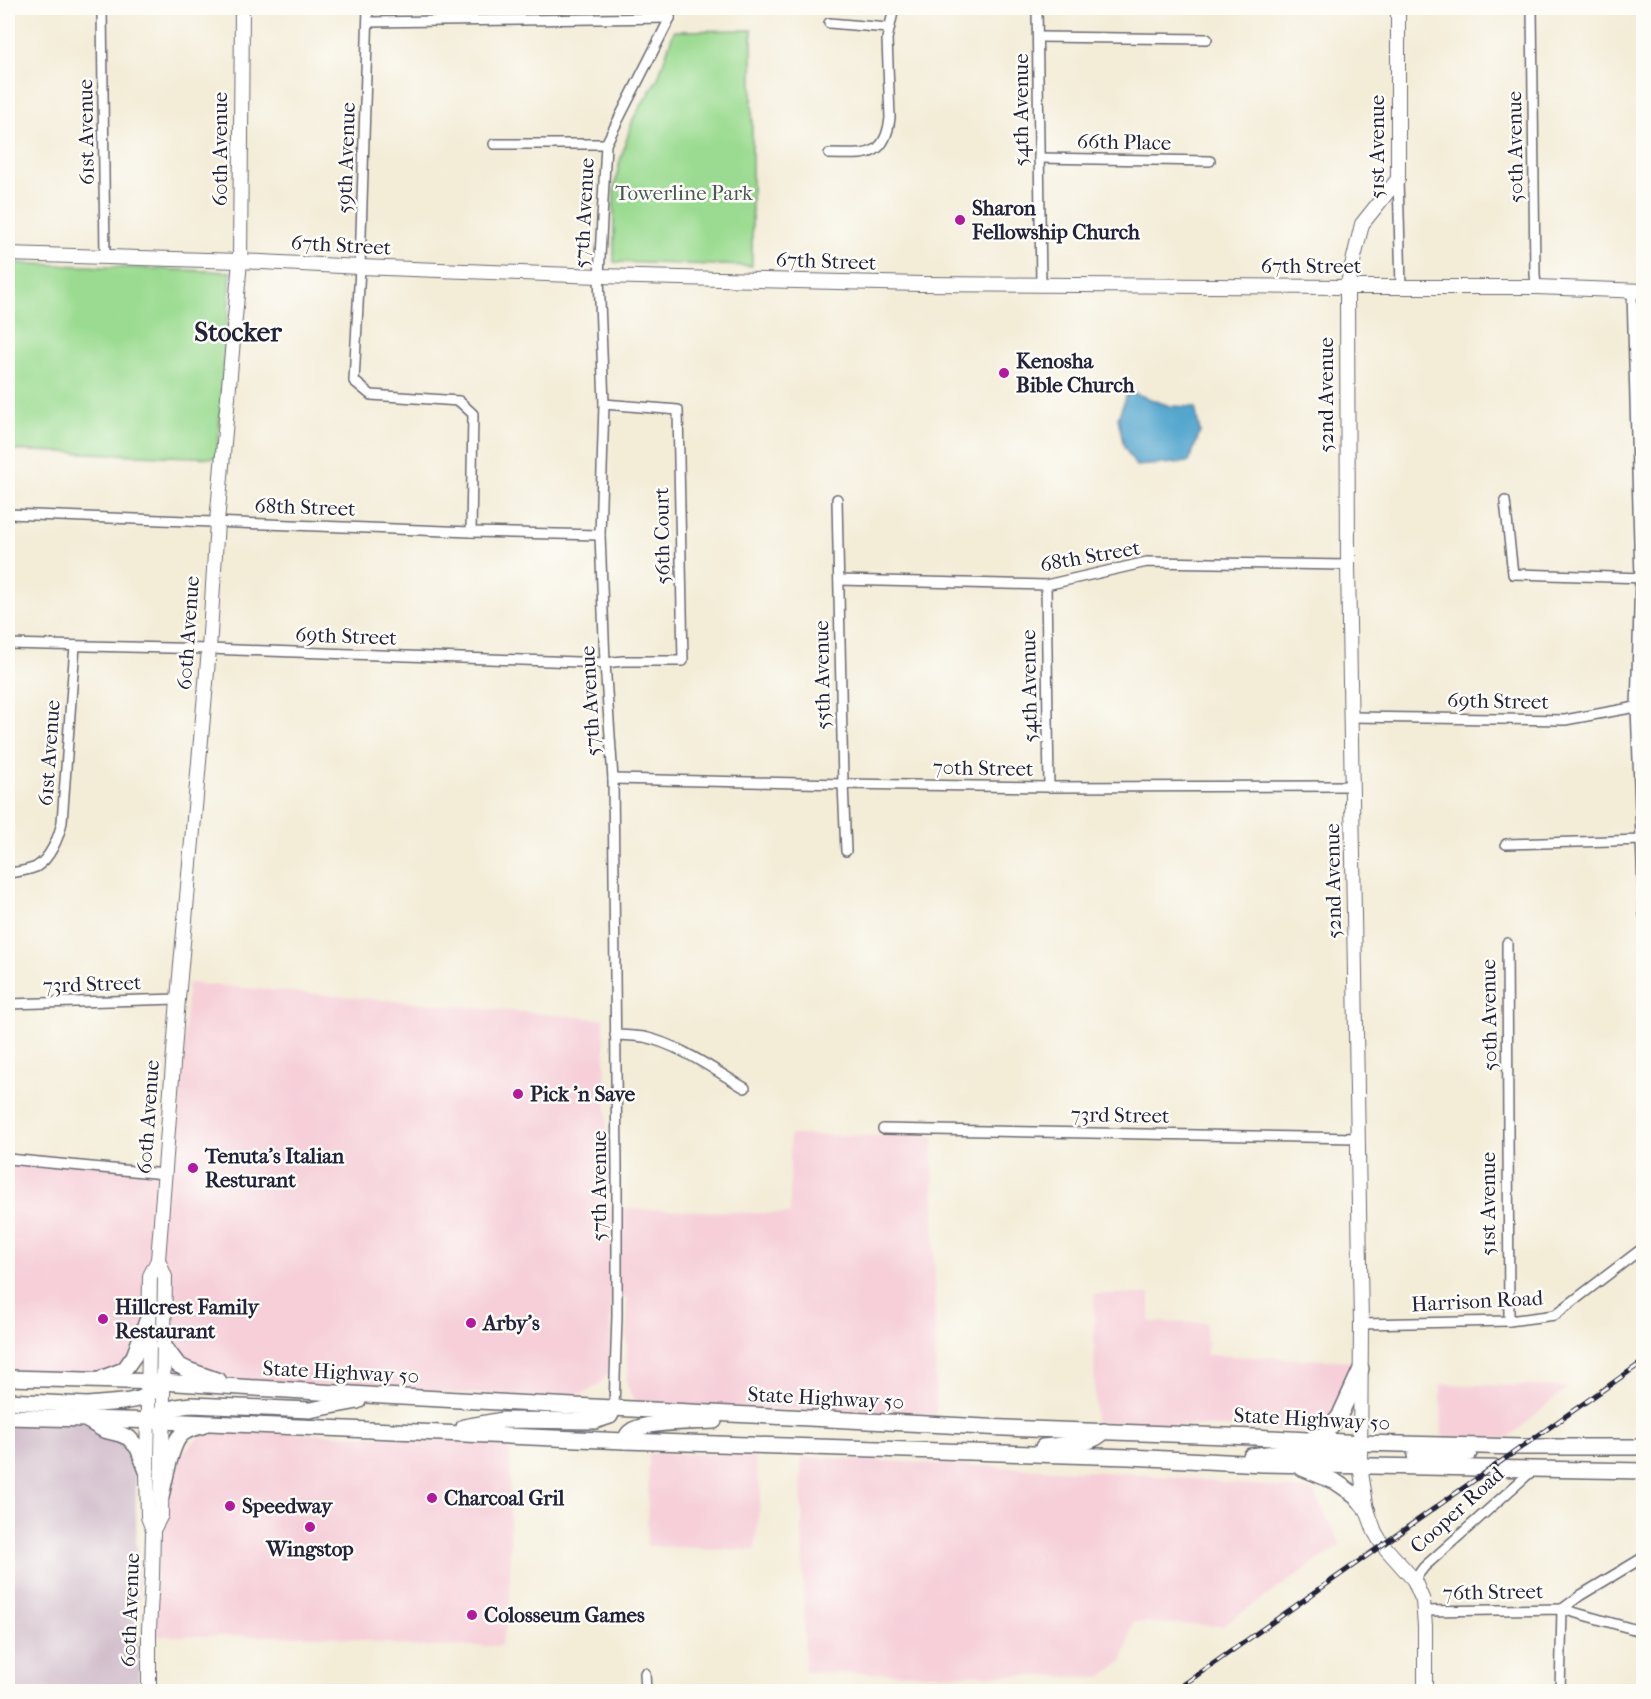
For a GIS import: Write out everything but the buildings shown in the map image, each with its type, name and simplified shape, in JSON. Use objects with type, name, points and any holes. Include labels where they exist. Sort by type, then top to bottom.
[{"type":"main road","points":[[96,1381],[124,1370],[135,1356],[148,1318]]},
{"type":"main road","points":[[163,1345],[178,1365],[242,1388]]},
{"type":"main road","points":[[1306,1440],[1323,1435],[1339,1417],[1361,1369]]},
{"type":"main road","name":"State Highway 50","points":[[8,1378],[96,1381],[152,1387],[242,1388],[994,1427],[1362,1443],[1495,1447],[1644,1447]]},
{"type":"main road","points":[[8,1401],[87,1405],[123,1402],[139,1399],[152,1387]]},
{"type":"main road","points":[[157,1418],[173,1407],[191,1405],[310,1410],[383,1396]]},
{"type":"main road","points":[[428,1432],[503,1420],[595,1421],[610,1416],[614,1408]]},
{"type":"main road","name":"State Highway 50","points":[[8,1417],[157,1418],[209,1424],[624,1441],[1294,1464],[1644,1471]]},
{"type":"main road","points":[[624,1441],[627,1435],[635,1429],[656,1425],[792,1417]]},
{"type":"main road","points":[[85,1419],[104,1430],[129,1438],[138,1448],[147,1470]]},
{"type":"main road","points":[[161,1497],[170,1458],[179,1436],[189,1430],[209,1424]]},
{"type":"main road","points":[[1010,1453],[1090,1441],[1100,1437],[1104,1431]]},
{"type":"main road","points":[[1218,1461],[1283,1452],[1351,1455],[1359,1450],[1362,1443]]},
{"type":"main road","points":[[1360,1466],[1366,1460],[1377,1457],[1454,1455],[1495,1447]]},
{"type":"main road","points":[[1294,1464],[1336,1482],[1355,1495],[1367,1510]]},
{"type":"street","name":"61st Avenue","points":[[102,8],[105,257]]},
{"type":"street","name":"60th Avenue","points":[[153,1530],[161,1515],[161,1497],[148,1318],[150,1276],[158,1260],[240,261],[242,8]]},
{"type":"street","name":"59th Avenue","points":[[368,8],[354,381],[371,395],[459,401],[473,414],[471,532]]},
{"type":"street","points":[[829,154],[870,152],[879,148],[884,142],[890,118],[887,39],[894,8]]},
{"type":"street","name":"54th Avenue","points":[[1037,8],[1041,285]]},
{"type":"street","name":"51st Avenue","points":[[1398,8],[1398,179],[1401,287]]},
{"type":"street","name":"50th Avenue","points":[[1532,8],[1536,287]]},
{"type":"street","points":[[368,22],[670,13]]},
{"type":"street","name":"57th Avenue","points":[[614,1408],[617,1316],[617,1169],[612,779],[600,535],[604,404],[599,276],[606,144],[670,13]]},
{"type":"street","points":[[829,23],[888,28]]},
{"type":"street","points":[[1039,37],[1207,39]]},
{"type":"street","points":[[494,144],[606,144]]},
{"type":"street","name":"66th Place","points":[[1038,158],[1210,161]]},
{"type":"street","name":"52nd Avenue","points":[[1398,179],[1362,224],[1347,287],[1348,565],[1361,1324],[1362,1443],[1360,1466],[1367,1510],[1375,1532],[1382,1544],[1414,1580]]},
{"type":"street","name":"67th Street","points":[[8,254],[599,276],[921,284],[1536,287],[1638,292]]},
{"type":"street","points":[[1638,292],[1642,578],[1640,707],[1644,915]]},
{"type":"street","name":"56th Court","points":[[604,404],[678,410],[683,661]]},
{"type":"street","name":"55th Avenue","points":[[837,499],[846,851]]},
{"type":"street","points":[[1505,501],[1513,574],[1642,578]]},
{"type":"street","name":"68th Street","points":[[8,514],[600,535]]},
{"type":"street","name":"68th Street","points":[[839,580],[1046,585],[1147,562],[1348,565]]},
{"type":"street","name":"54th Avenue","points":[[1046,585],[1049,787]]},
{"type":"street","name":"69th Street","points":[[8,644],[605,663],[683,661]]},
{"type":"street","name":"61st Avenue","points":[[8,873],[36,866],[45,859],[59,835],[62,822],[75,646]]},
{"type":"street","name":"69th Street","points":[[1351,717],[1564,720],[1640,707]]},
{"type":"street","name":"70th Street","points":[[612,779],[1049,787],[1353,786]]},
{"type":"street","points":[[1506,843],[1642,840]]},
{"type":"street","name":"50th Avenue","points":[[1507,943],[1508,1088]]},
{"type":"street","name":"73rd Street","points":[[8,1004],[178,999]]},
{"type":"street","points":[[615,1035],[645,1038],[667,1045],[745,1088]]},
{"type":"street","name":"51st Avenue","points":[[1508,1088],[1509,1321]]},
{"type":"street","name":"73rd Street","points":[[883,1129],[1357,1137]]},
{"type":"street","points":[[8,1159],[164,1174]]},
{"type":"street","name":"Harrison Road","points":[[1361,1324],[1509,1321],[1555,1314],[1644,1247]]},
{"type":"street","name":"60th Avenue","points":[[149,1692],[153,1530],[148,1517],[147,1470],[157,1418],[152,1387],[163,1345],[165,1277],[158,1260]]},
{"type":"street","name":"Cooper Road","points":[[1425,1692],[1424,1611],[1420,1592],[1414,1580],[1424,1567],[1534,1469]]},
{"type":"street","name":"76th Street","points":[[1563,1609],[1581,1595],[1644,1557]]},
{"type":"street","points":[[1560,1692],[1563,1609]]},
{"type":"street","name":"76th Street","points":[[1424,1611],[1563,1609],[1644,1632]]},
{"type":"street","points":[[645,1672],[646,1692]]},
{"type":"shaded area","points":[[188,983],[604,1019],[609,1208],[790,1214],[790,1135],[933,1136],[936,1415],[638,1402],[632,1397],[627,1385],[627,1298],[611,1299],[608,1372],[592,1389],[582,1394],[560,1397],[418,1392],[182,1378],[166,1372],[163,1283],[148,1282],[145,1319],[124,1376],[8,1374],[8,1155],[175,1160]]},
{"type":"shaded area","points":[[1094,1294],[1150,1294],[1150,1322],[1206,1323],[1207,1355],[1355,1361],[1353,1410],[1350,1421],[1346,1428],[1339,1432],[1327,1434],[1095,1422]]},
{"type":"shaded area","points":[[1441,1384],[1568,1387],[1508,1438],[1442,1437]]},
{"type":"shaded area","points":[[8,1417],[92,1422],[135,1451],[139,1691],[8,1691]]},
{"type":"shaded area","points":[[207,1430],[510,1441],[510,1613],[501,1646],[418,1647],[329,1636],[155,1636],[156,1477]]},
{"type":"shaded area","points":[[649,1453],[754,1455],[761,1492],[755,1550],[647,1546]]},
{"type":"shaded area","points":[[801,1457],[1141,1474],[1313,1491],[1341,1545],[1222,1626],[1133,1622],[1123,1661],[1102,1677],[805,1672]]},
{"type":"green space","name":"Towerline Park","points":[[752,30],[752,266],[614,262],[614,190],[620,161],[633,119],[658,78],[674,31]]},
{"type":"green space","points":[[8,263],[231,272],[217,458],[8,450]]},
{"type":"water","points":[[1128,391],[1170,406],[1195,407],[1200,432],[1189,462],[1136,466],[1124,447],[1118,418]]},
{"type":"railway","points":[[1173,1692],[1644,1361]]},
{"type":"place","name":"Sharon Fellowship Church","points":[[960,220]]},
{"type":"place","name":"Kenosha Bible Church","points":[[1004,373]]},
{"type":"place","name":"Pick 'n Save","points":[[518,1094]]},
{"type":"place","name":"Tenuta's Italian Resturant","points":[[193,1168]]},
{"type":"place","name":"Hillcrest Family Restaurant","points":[[103,1319]]},
{"type":"place","name":"Arby's","points":[[471,1323]]},
{"type":"place","name":"Charcoal Gril","points":[[432,1498]]},
{"type":"place","name":"Speedway","points":[[230,1506]]},
{"type":"place","name":"Wingstop","points":[[310,1527]]},
{"type":"place","name":"Colosseum Games","points":[[472,1615]]},
{"type":"district","name":"Stocker","points":[[238,332]]}]
